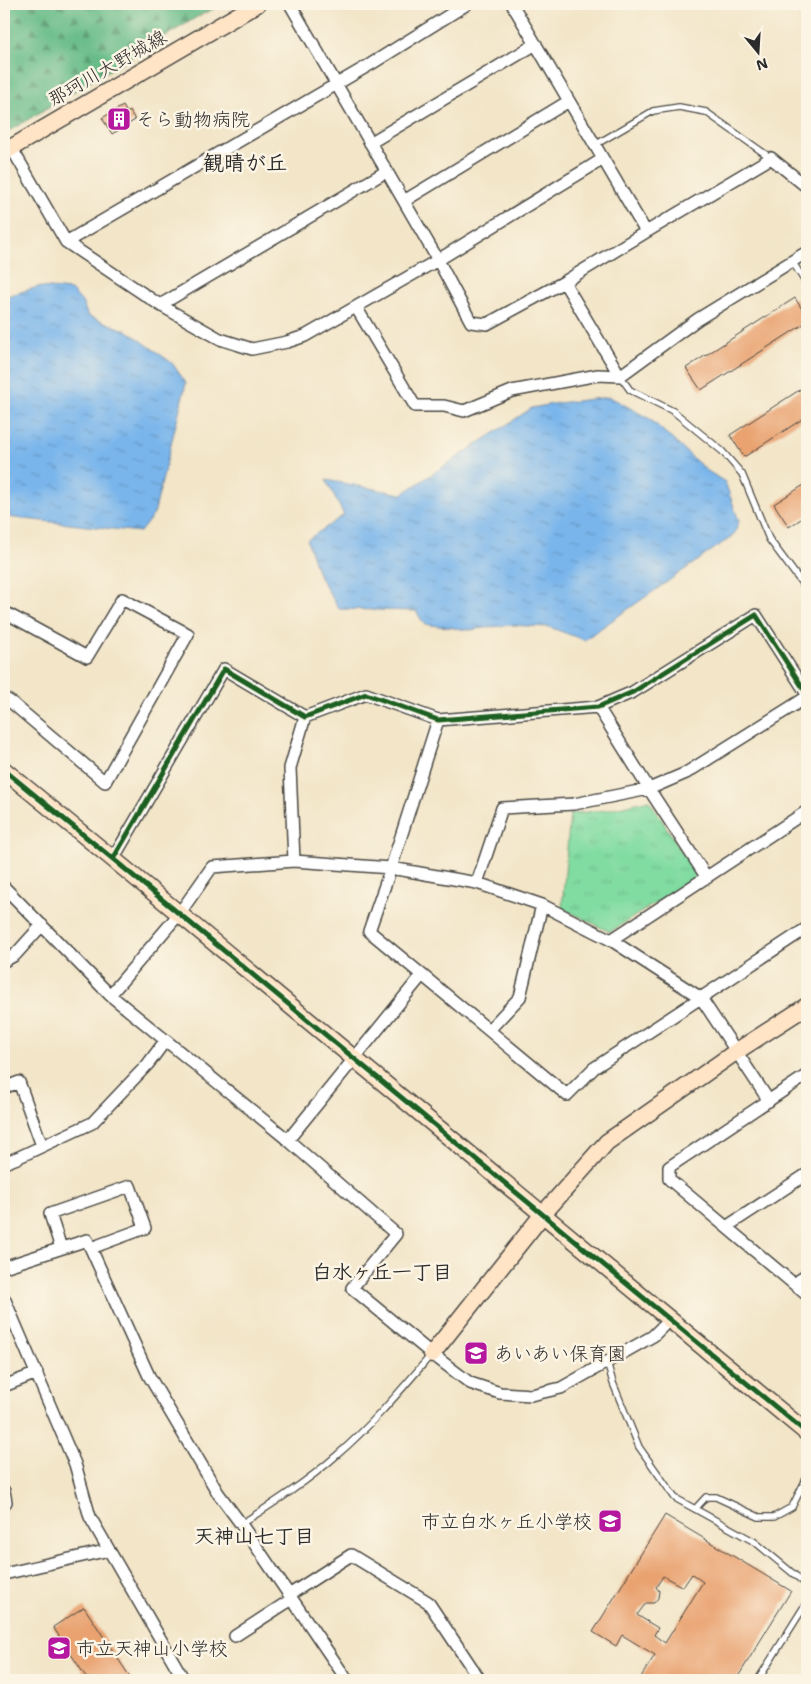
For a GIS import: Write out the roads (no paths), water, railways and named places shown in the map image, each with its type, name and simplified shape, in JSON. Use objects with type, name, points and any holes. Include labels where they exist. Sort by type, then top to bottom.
[{"type":"street","name":"那珂川大野城線","points":[[8,149],[257,4]]},
{"type":"street","points":[[290,4],[438,260],[471,322],[487,324],[564,282],[771,158],[807,187]]},
{"type":"street","points":[[66,242],[371,64],[467,4]]},
{"type":"street","points":[[512,4],[646,232]]},
{"type":"street","points":[[370,143],[536,44]]},
{"type":"street","points":[[404,201],[569,101]]},
{"type":"street","points":[[8,149],[66,242],[160,305],[220,339],[252,349],[287,342],[305,336],[438,260],[604,159]]},
{"type":"street","points":[[160,305],[386,171]]},
{"type":"street","points":[[356,307],[415,406],[444,406],[464,411],[512,391],[598,376],[620,376],[698,319],[807,252]]},
{"type":"street","points":[[564,282],[620,376]]},
{"type":"street","points":[[4,616],[6,613],[87,657],[122,598],[188,634],[105,782],[4,698]]},
{"type":"street","points":[[305,717],[366,694],[438,720],[598,707],[632,692],[756,615],[807,696],[686,774],[649,789],[574,804],[502,808],[477,883]]},
{"type":"street","points":[[113,859],[224,669],[305,717]]},
{"type":"street","points":[[598,707],[708,878]]},
{"type":"street","points":[[294,861],[290,768],[305,717]]},
{"type":"street","points":[[438,720],[369,931],[567,1095],[594,1068],[807,928]]},
{"type":"street","points":[[4,771],[807,1433]]},
{"type":"street","points":[[612,940],[807,811]]},
{"type":"street","points":[[110,995],[179,914],[212,867],[294,861],[391,868],[477,883],[542,905],[612,940],[701,998],[769,1101]]},
{"type":"street","points":[[4,887],[110,995],[288,1140],[396,1234],[352,1288],[470,1383],[508,1394],[531,1395],[560,1388],[653,1336],[670,1319]]},
{"type":"street","points":[[489,1030],[520,997],[542,905]]},
{"type":"street","points":[[4,961],[15,955],[42,925]]},
{"type":"street","points":[[288,1140],[422,975]]},
{"type":"street","points":[[432,1354],[543,1214],[607,1142],[737,1051],[807,1006]]},
{"type":"street","points":[[4,1162],[17,1158],[92,1123],[148,1064],[165,1041]]},
{"type":"street","points":[[807,1075],[668,1167],[669,1179],[807,1295]]},
{"type":"street","points":[[4,1088],[19,1082],[42,1146]]},
{"type":"street","points":[[726,1227],[807,1174]]},
{"type":"street","points":[[61,1248],[50,1214],[130,1186],[145,1228],[91,1248]]},
{"type":"street","points":[[4,1267],[87,1240],[149,1376],[218,1493],[347,1680]]},
{"type":"street","points":[[794,1284],[807,1275]]},
{"type":"street","points":[[4,1298],[75,1464],[90,1517],[184,1680]]},
{"type":"street","points":[[4,1386],[37,1373]]},
{"type":"street","points":[[4,1491],[6,1502],[4,1502]]},
{"type":"street","points":[[4,1574],[109,1550]]},
{"type":"street","points":[[235,1636],[351,1554],[428,1602],[480,1680]]},
{"type":"lane","points":[[595,145],[653,111],[679,107],[706,112],[771,158]]},
{"type":"lane","points":[[792,261],[807,285]]},
{"type":"lane","points":[[620,376],[630,390],[673,410],[722,451],[742,474],[769,540],[807,590]]},
{"type":"lane","points":[[241,1524],[289,1493],[337,1456],[385,1410],[432,1354]]},
{"type":"lane","points":[[607,1362],[613,1383],[639,1448],[676,1498],[755,1542],[807,1585]]},
{"type":"lane","points":[[695,1509],[706,1497],[716,1497],[759,1517],[774,1517],[792,1507],[807,1477]]},
{"type":"lane","points":[[758,1680],[807,1602]]},
{"type":"water","points":[[38,287],[71,290],[82,302],[88,316],[128,331],[172,363],[186,383],[154,514],[140,532],[7,517],[4,520],[4,297]]},
{"type":"water","points":[[610,397],[650,419],[706,470],[725,482],[739,521],[734,535],[584,640],[549,627],[508,625],[469,630],[424,624],[416,611],[339,609],[318,574],[307,540],[344,515],[326,480],[402,494],[532,408]]},
{"type":"place","name":"そら動物病院","points":[[119,119]]},
{"type":"place","name":"あいあい保育園","points":[[476,1353]]},
{"type":"place","name":"市立白水ヶ丘小学校","points":[[610,1521]]},
{"type":"place","name":"市立天神山小学校","points":[[59,1648]]},
{"type":"district","name":"観晴が丘","points":[[245,163]]},
{"type":"district","name":"白水ヶ丘一丁目","points":[[382,1272]]},
{"type":"district","name":"天神山七丁目","points":[[254,1536]]}]
